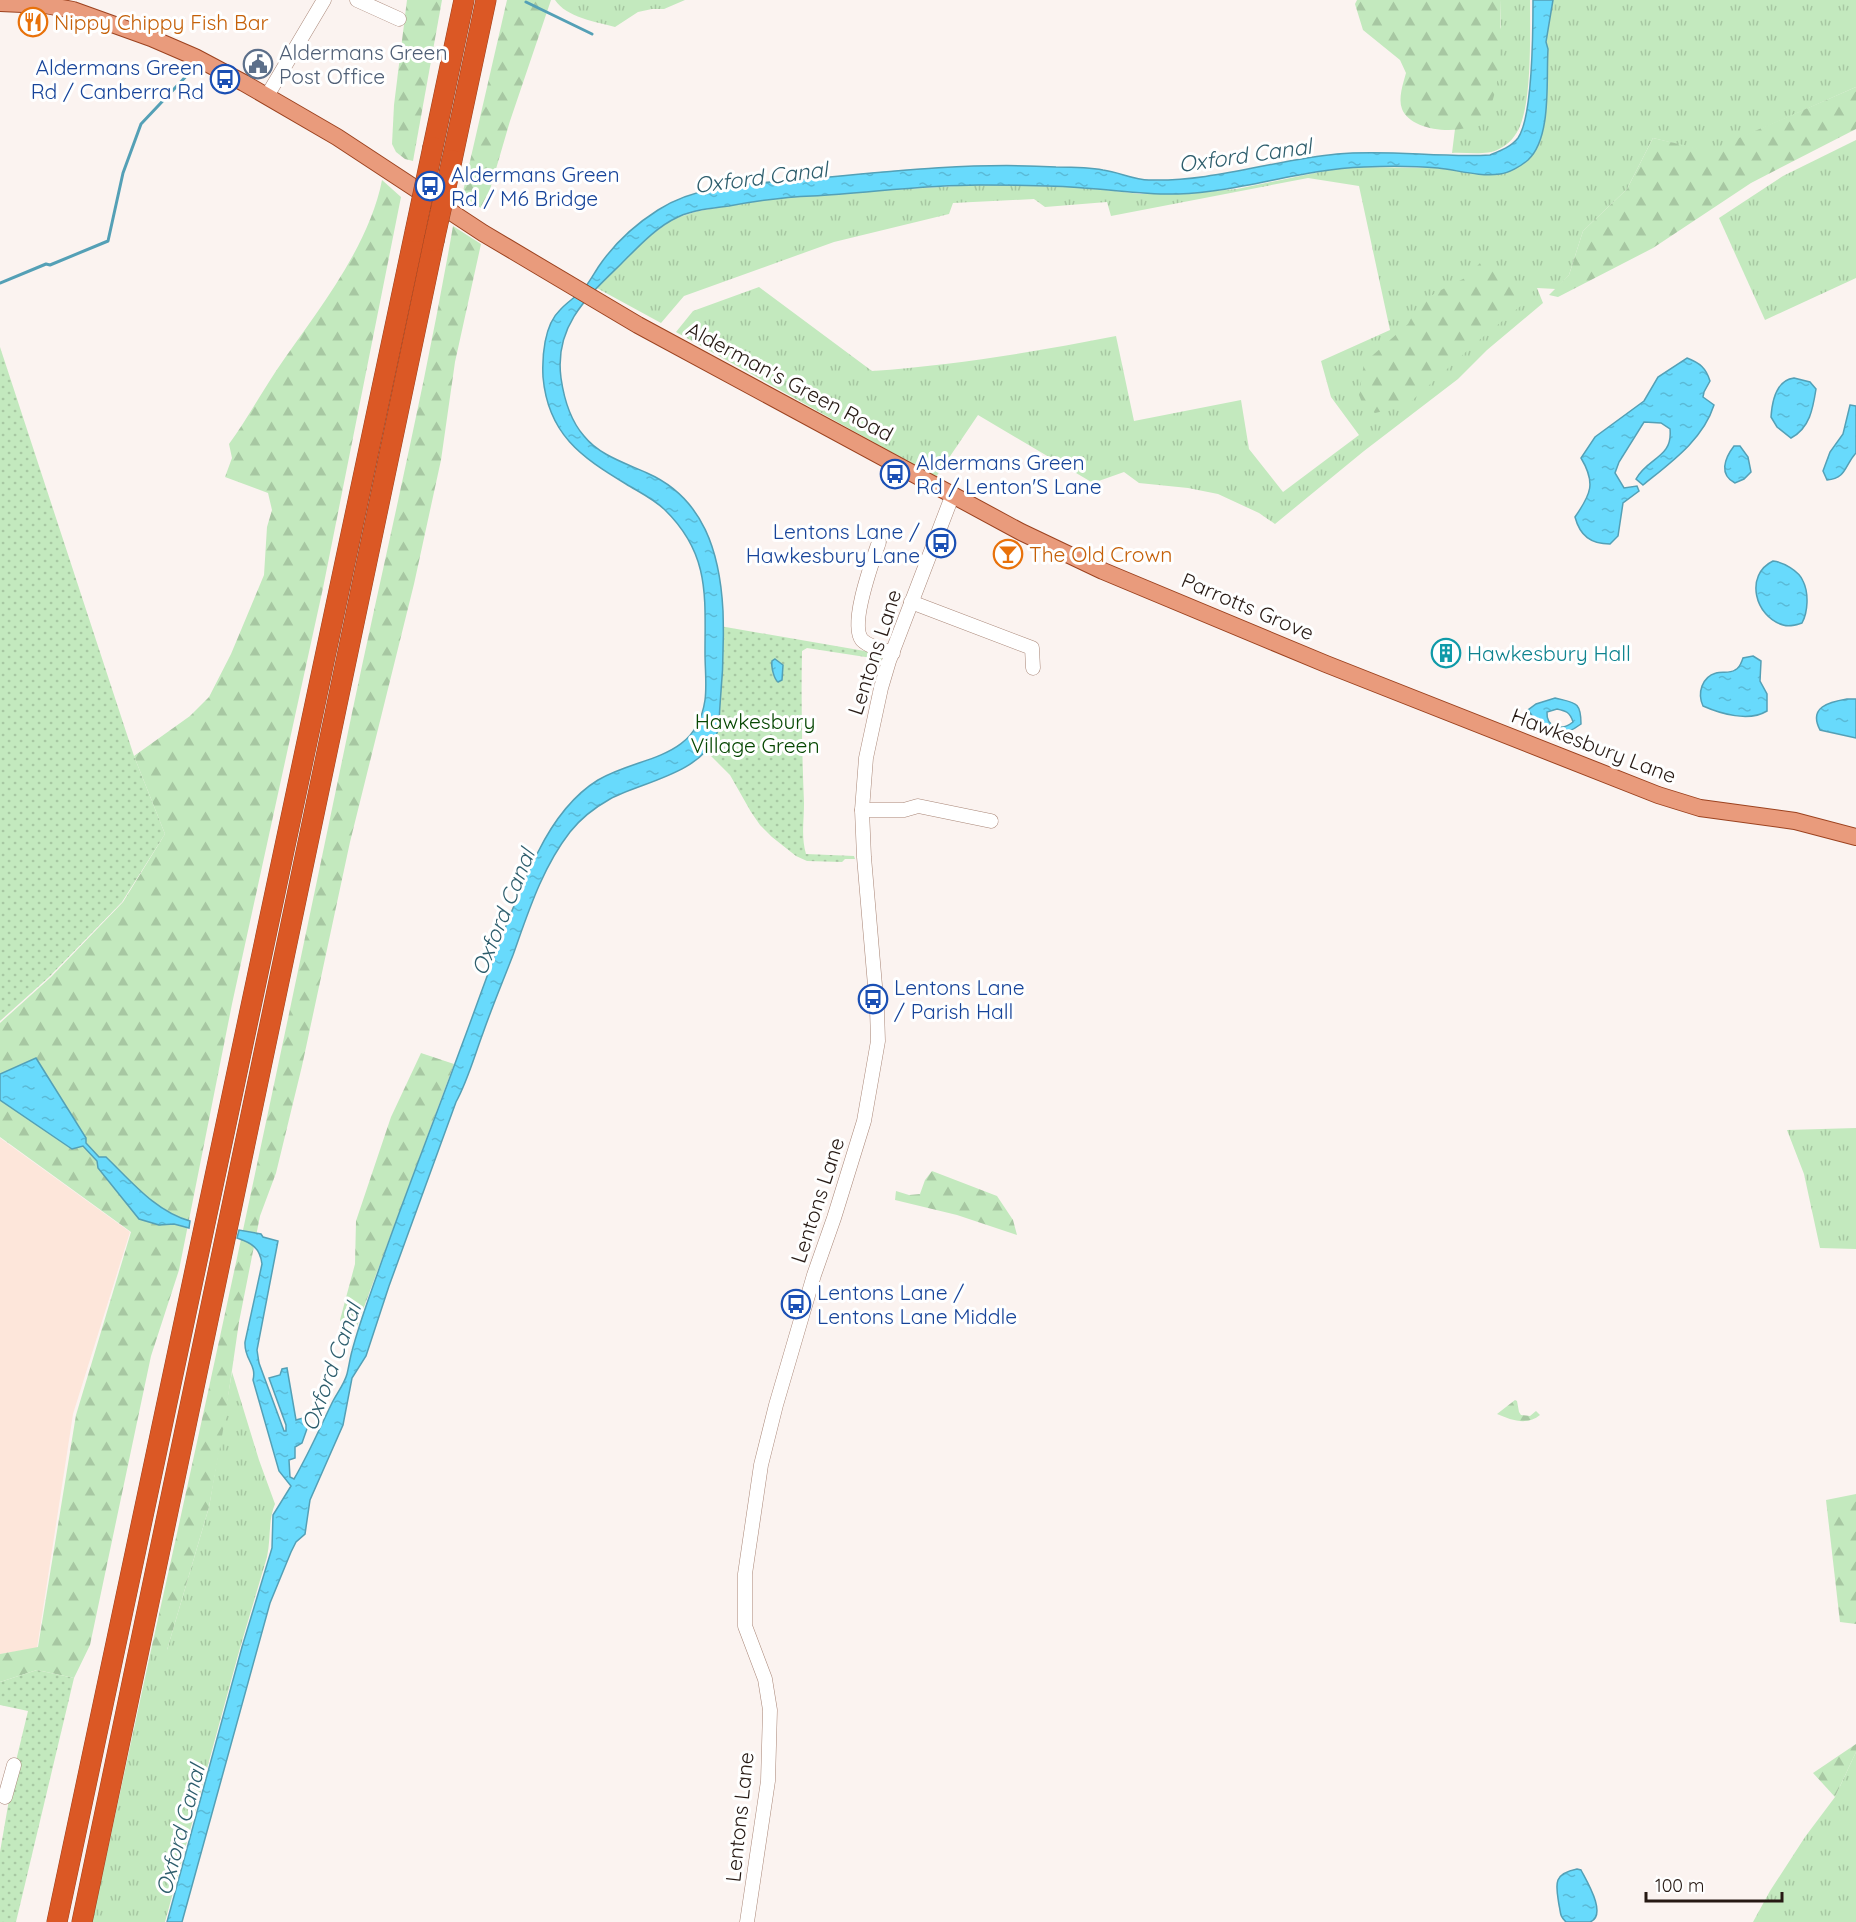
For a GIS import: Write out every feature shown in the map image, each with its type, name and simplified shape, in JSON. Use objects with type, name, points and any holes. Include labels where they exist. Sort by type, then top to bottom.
[{"type":"highway","points":[[57,1922],[464,0]]},
{"type":"highway","points":[[82,1922],[486,0]]},
{"type":"main road","points":[[0,3],[45,5],[81,13],[151,38],[195,57],[267,96]]},
{"type":"main road","name":"Alderman's Green Road","points":[[267,96],[363,153],[483,233],[638,325],[1021,532]]},
{"type":"main road","name":"Parrotts Grove","points":[[1021,532],[1103,571],[1326,664]]},
{"type":"main road","name":"Hawkesbury Lane","points":[[1326,664],[1658,795],[1700,808],[1795,821],[1856,837]]},
{"type":"street","points":[[267,96],[324,0]]},
{"type":"street","points":[[357,0],[399,19]]},
{"type":"street","name":"Lentons Lane","points":[[747,1922],[768,1781],[770,1710],[765,1680],[745,1626],[745,1574],[761,1465],[814,1275],[864,1121],[878,1041],[864,866],[862,810],[866,758],[881,688],[953,494]]},
{"type":"street","points":[[879,542],[864,585],[858,630],[862,640],[893,653]]},
{"type":"street","points":[[911,602],[1032,648],[1033,668]]},
{"type":"street","points":[[862,810],[904,810],[918,806],[987,822]]},
{"type":"street","points":[[5,1797],[5,1782],[14,1765]]},
{"type":"shaded area","points":[[0,1138],[130,1232],[73,1414],[37,1648],[0,1654]]},
{"type":"green space","points":[[407,0],[442,0],[413,161],[405,159],[396,152],[392,144],[394,105]]},
{"type":"green space","points":[[507,0],[551,0],[510,121],[484,210],[462,196]]},
{"type":"green space","points":[[555,0],[685,0],[664,9],[638,12],[615,27],[574,15],[566,11]]},
{"type":"green space","points":[[1357,0],[1500,0],[1498,78],[1495,94],[1484,118],[1477,124],[1466,128],[1441,130],[1416,123],[1407,117],[1402,109],[1401,100],[1406,73],[1400,60],[1363,30],[1355,4]]},
{"type":"green space","points":[[1500,0],[1530,0],[1530,47],[1524,114],[1514,136],[1503,147],[1482,153],[1452,153],[1455,129],[1501,27]]},
{"type":"green space","points":[[1553,0],[1856,0],[1856,87],[1709,152],[1653,138],[1627,189],[1583,231],[1569,275],[1556,289],[1537,288],[1543,303],[1487,350],[1458,379],[1364,451],[1275,524],[1259,513],[1218,494],[1188,488],[1139,483],[1124,472],[1093,483],[978,415],[936,477],[676,332],[693,311],[759,287],[872,371],[995,357],[1116,336],[1134,421],[1241,400],[1249,449],[1283,492],[1359,435],[1331,397],[1321,361],[1390,330],[1359,186],[1308,178],[1111,216],[1107,202],[1045,207],[1034,199],[953,203],[949,214],[834,242],[684,296],[661,323],[595,287],[650,236],[673,219],[698,211],[790,196],[973,185],[1081,187],[1140,194],[1180,194],[1237,189],[1329,170],[1357,167],[1438,168],[1496,175],[1538,146],[1542,135],[1548,49],[1546,42]]},
{"type":"green space","points":[[1856,87],[1856,129],[1751,183],[1653,248],[1558,297],[1549,295],[1569,275],[1583,231],[1627,189],[1653,138],[1709,151]]},
{"type":"green space","points":[[1856,140],[1856,278],[1765,320],[1719,218],[1783,176]]},
{"type":"green space","points":[[382,180],[401,197],[323,588],[232,1004],[179,1270],[151,1356],[90,1645],[74,1678],[37,1670],[0,1682],[0,1654],[38,1647],[76,1415],[131,1232],[0,1137],[0,1023],[51,977],[123,902],[165,834],[134,756],[190,716],[209,697],[231,654],[264,575],[267,527],[272,510],[268,493],[225,477],[232,458],[229,444],[339,280],[365,231]]},
{"type":"green space","points":[[453,226],[481,244],[455,362],[441,460],[414,584],[350,842],[302,1066],[276,1173],[260,1216],[239,1322],[209,1507],[167,1650],[151,1650],[418,409]]},
{"type":"green space","points":[[1480,263],[1494,266],[1499,277],[1536,287],[1523,304],[1406,406],[1375,413],[1363,405],[1359,395],[1364,363],[1408,324],[1419,304],[1467,277]]},
{"type":"green space","points":[[0,347],[134,756],[165,834],[122,902],[49,977],[0,1021]]},
{"type":"green space","name":"Hawkesbury Village Green","points":[[714,625],[882,654],[885,660],[807,648],[802,651],[804,848],[806,854],[854,856],[855,859],[845,859],[842,862],[807,861],[796,856],[760,825],[730,775],[698,743],[702,738]]},
{"type":"green space","points":[[421,1053],[454,1064],[357,1326],[345,1329],[340,1320],[355,1264],[356,1221],[391,1117]]},
{"type":"green space","points":[[1856,1128],[1856,1249],[1820,1248],[1804,1174],[1787,1130]]},
{"type":"green space","points":[[932,1171],[997,1196],[1013,1220],[1017,1235],[957,1215],[895,1200],[896,1191],[909,1195],[920,1194],[925,1180]]},
{"type":"green space","points":[[232,1372],[275,1504],[271,1516],[267,1557],[165,1922],[92,1922],[151,1650],[167,1650],[209,1507]]},
{"type":"green space","points":[[1515,1400],[1521,1415],[1530,1416],[1536,1411],[1540,1415],[1524,1421],[1497,1414]]},
{"type":"green space","points":[[1856,1494],[1856,1624],[1840,1622],[1826,1500]]},
{"type":"green space","points":[[37,1670],[74,1678],[16,1922],[0,1922],[0,1852],[15,1765],[28,1711],[0,1705],[0,1682]]},
{"type":"green space","points":[[1856,1744],[1856,1752],[1835,1797],[1813,1773]]},
{"type":"green space","points":[[1856,1752],[1856,1922],[1753,1922],[1805,1837],[1835,1797]]},
{"type":"water","points":[[1533,0],[1553,0],[1546,42],[1548,49],[1547,92],[1544,123],[1536,150],[1528,160],[1507,172],[1485,175],[1429,167],[1364,167],[1317,172],[1225,189],[1178,194],[1045,186],[979,185],[781,198],[709,209],[670,221],[641,244],[585,301],[568,328],[560,360],[564,394],[575,423],[590,443],[597,448],[667,484],[682,497],[695,512],[713,548],[718,568],[723,611],[723,670],[717,733],[708,749],[683,768],[610,799],[588,814],[570,832],[551,860],[530,907],[456,1102],[366,1356],[352,1378],[343,1425],[310,1500],[305,1534],[296,1542],[270,1603],[182,1922],[167,1922],[242,1647],[272,1548],[273,1515],[291,1486],[279,1471],[253,1380],[253,1370],[246,1353],[245,1342],[262,1264],[254,1247],[237,1238],[239,1230],[261,1234],[263,1237],[278,1241],[257,1350],[259,1363],[284,1431],[286,1431],[286,1425],[269,1378],[280,1375],[282,1369],[287,1368],[296,1420],[307,1417],[309,1423],[302,1443],[295,1447],[295,1458],[289,1460],[290,1477],[294,1479],[346,1378],[361,1321],[398,1216],[506,925],[538,852],[564,812],[580,794],[598,780],[679,746],[691,735],[700,720],[705,700],[704,594],[697,560],[680,526],[665,510],[595,464],[570,442],[560,429],[546,397],[543,377],[545,342],[555,316],[586,286],[611,250],[642,222],[675,201],[712,189],[963,166],[1085,168],[1109,171],[1143,180],[1173,180],[1337,154],[1375,152],[1490,155],[1512,144],[1523,127],[1531,72]]},
{"type":"water","points":[[1687,358],[1702,366],[1710,381],[1703,397],[1714,405],[1709,418],[1694,440],[1643,485],[1636,479],[1664,452],[1670,439],[1670,429],[1661,423],[1644,422],[1619,462],[1615,473],[1624,488],[1637,486],[1639,491],[1623,503],[1618,536],[1610,544],[1587,538],[1575,517],[1585,502],[1590,488],[1589,475],[1581,458],[1595,437],[1644,401],[1658,377]]},
{"type":"water","points":[[1794,378],[1810,382],[1816,389],[1812,410],[1806,423],[1791,438],[1777,427],[1771,417],[1772,405],[1779,387]]},
{"type":"water","points":[[1850,405],[1856,406],[1856,453],[1842,474],[1827,480],[1823,471],[1830,452],[1843,434]]},
{"type":"water","points":[[1734,446],[1740,446],[1748,457],[1751,472],[1744,479],[1735,483],[1730,480],[1725,471],[1726,461]]},
{"type":"water","points":[[1773,561],[1790,568],[1803,581],[1807,602],[1802,623],[1791,626],[1773,621],[1760,605],[1756,585],[1758,576],[1764,567]]},
{"type":"water","points":[[1753,656],[1761,661],[1760,681],[1767,694],[1767,711],[1744,716],[1726,714],[1703,706],[1701,691],[1707,678],[1716,673],[1733,671],[1739,667],[1743,658]]},
{"type":"water","points":[[775,659],[783,665],[782,680],[778,682],[772,666],[772,661]]},
{"type":"water","points":[[1555,698],[1572,702],[1580,711],[1581,724],[1565,733],[1551,732],[1539,724],[1528,710],[1536,704]],"holes":[[[1557,709],[1569,714],[1573,722],[1560,727],[1552,725],[1547,712]]]},
{"type":"water","points":[[1847,699],[1856,699],[1856,738],[1820,730],[1817,716],[1822,707]]},
{"type":"water","points":[[36,1058],[86,1138],[86,1143],[99,1157],[106,1157],[155,1203],[166,1211],[190,1221],[189,1228],[174,1224],[159,1225],[139,1219],[98,1168],[97,1161],[83,1146],[72,1149],[0,1100],[0,1074]]},
{"type":"water","points":[[1577,1869],[1581,1870],[1596,1905],[1595,1918],[1590,1922],[1566,1922],[1561,1914],[1557,1892],[1558,1881],[1563,1874]]},
{"type":"waterway","points":[[526,2],[592,34]]},
{"type":"waterway","points":[[0,283],[108,241],[123,173],[141,124],[192,70]]},
{"type":"place","name":"Nippy Chippy Fish Bar","points":[[33,22]]},
{"type":"place","name":"Aldermans Green Post Office","points":[[258,64]]},
{"type":"place","name":"Aldermans Green Rd / Canberra Rd","points":[[225,79]]},
{"type":"place","name":"Aldermans Green Rd / M6 Bridge","points":[[430,186]]},
{"type":"place","name":"Aldermans Green Rd / Lenton'S Lane","points":[[895,474]]},
{"type":"place","name":"Lentons Lane / Hawkesbury Lane","points":[[941,543]]},
{"type":"place","name":"The Old Crown","points":[[1008,554]]},
{"type":"place","name":"Hawkesbury Hall","points":[[1446,653]]},
{"type":"place","name":"Lentons Lane / Parish Hall","points":[[873,999]]},
{"type":"place","name":"Lentons Lane / Lentons Lane Middle","points":[[796,1304]]},
{"type":"water label","name":"Oxford Canal","points":[[1245,155]]},
{"type":"water label","name":"Oxford Canal","points":[[761,177]]},
{"type":"water label","name":"Oxford Canal","points":[[503,912]]},
{"type":"water label","name":"Oxford Canal","points":[[331,1367]]},
{"type":"water label","name":"Oxford Canal","points":[[180,1830]]}]
